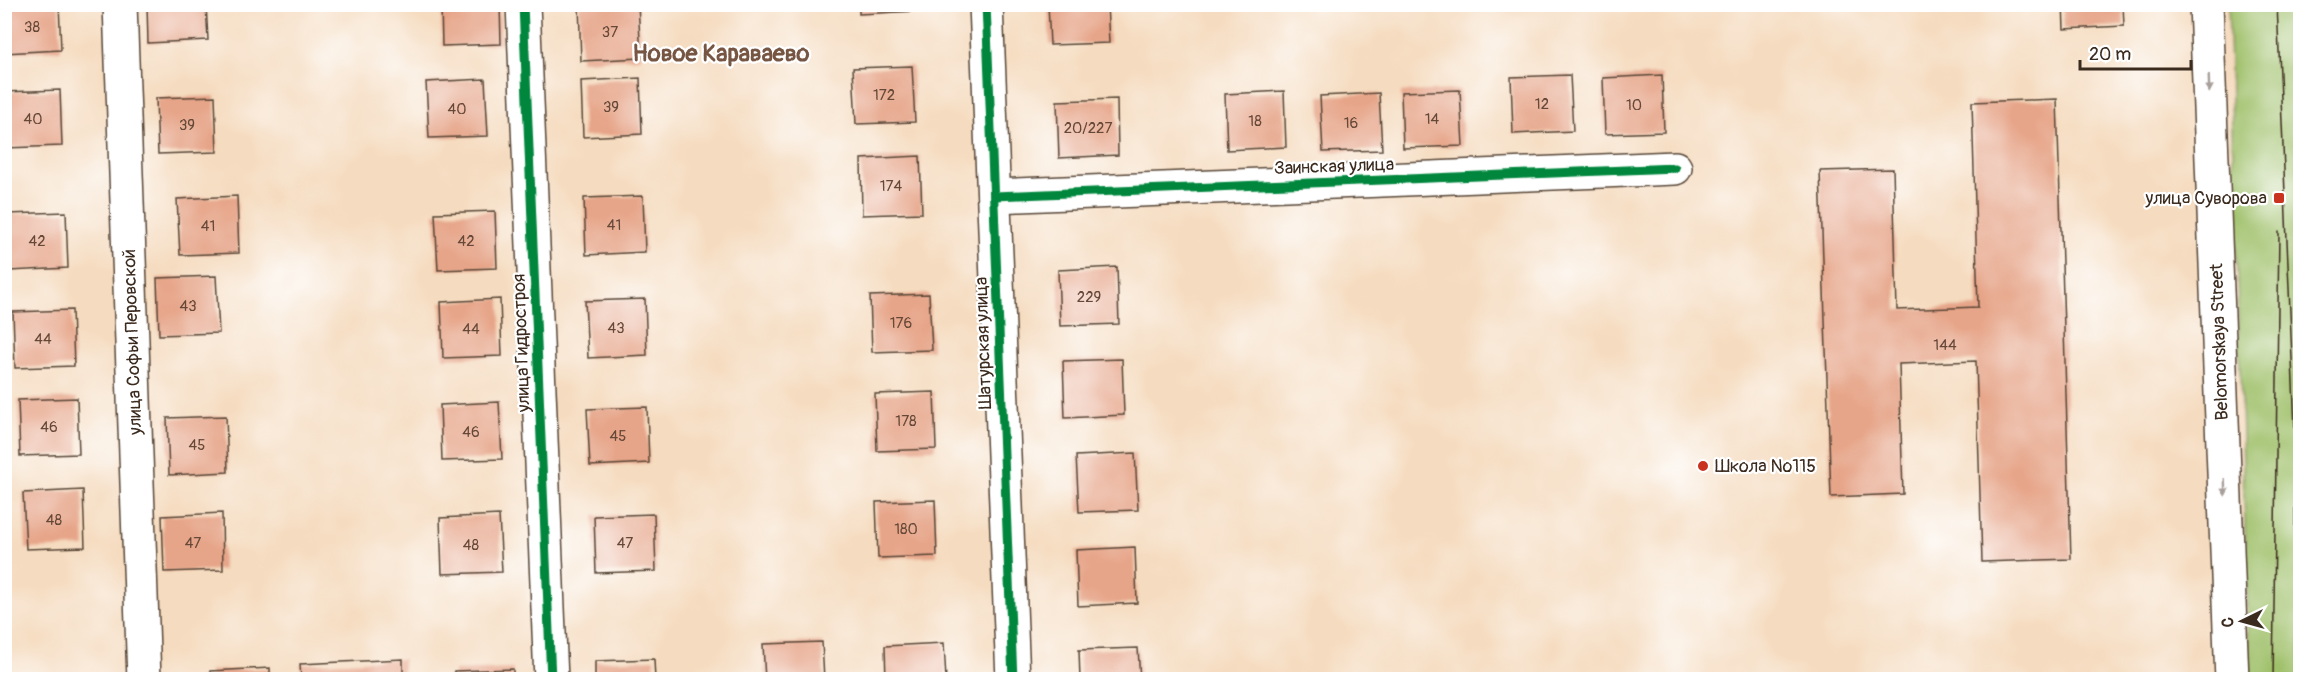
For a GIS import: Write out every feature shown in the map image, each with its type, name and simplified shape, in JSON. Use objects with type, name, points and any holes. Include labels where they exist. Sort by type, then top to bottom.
[{"type":"street","name":"улица Софьи Перовской","points":[[120,4],[144,680]]},
{"type":"street","name":"улица Гидростроя","points":[[523,4],[551,680]]},
{"type":"street","name":"Шатурская улица","points":[[986,4],[1013,680]]},
{"type":"street","name":"Belomorskaya Street","points":[[2206,4],[2232,680]]},
{"type":"street","name":"Заинская улица","points":[[994,196],[1675,168]]},
{"type":"green space","points":[[2228,5],[2299,5],[2300,679],[2250,679]]},
{"type":"building","points":[[4,4],[59,4],[61,50],[4,53]]},
{"type":"building","points":[[147,4],[206,4],[208,40],[148,43]]},
{"type":"building","points":[[441,4],[500,4],[501,44],[442,46]]},
{"type":"building","points":[[638,4],[641,58],[581,61],[579,5]]},
{"type":"building","points":[[859,4],[918,4],[918,11],[859,14]]},
{"type":"building","points":[[1048,4],[1107,4],[1109,43],[1050,45]]},
{"type":"building","points":[[2063,4],[2123,4],[2124,26],[2064,29]]},
{"type":"building","points":[[912,66],[915,122],[856,124],[853,68]]},
{"type":"building","points":[[1570,75],[1573,131],[1513,134],[1511,77]]},
{"type":"building","points":[[1662,75],[1664,132],[1605,134],[1603,78]]},
{"type":"building","points":[[640,78],[642,134],[583,137],[581,81]]},
{"type":"building","points":[[485,79],[488,136],[429,138],[426,82]]},
{"type":"building","points":[[60,90],[62,146],[4,148],[4,92]]},
{"type":"building","points":[[1460,90],[1463,146],[1403,148],[1401,92]]},
{"type":"building","points":[[1284,91],[1286,147],[1227,150],[1225,94]]},
{"type":"building","points":[[1379,93],[1382,150],[1323,152],[1320,96]]},
{"type":"building","points":[[215,96],[217,152],[158,154],[156,98]]},
{"type":"building","points":[[1117,99],[1118,155],[1059,158],[1057,101]]},
{"type":"building","points":[[2057,99],[2071,559],[1982,562],[1976,361],[1899,364],[1903,494],[1831,497],[1820,171],[1893,169],[1897,310],[1978,307],[1972,102]]},
{"type":"building","points":[[920,156],[922,213],[862,215],[861,159]]},
{"type":"building","points":[[237,196],[239,253],[180,255],[177,199]]},
{"type":"building","points":[[643,196],[645,252],[586,255],[584,198]]},
{"type":"building","points":[[495,211],[497,268],[438,270],[435,213]]},
{"type":"building","points":[[66,212],[68,268],[9,271],[7,214]]},
{"type":"building","points":[[1117,267],[1119,324],[1060,326],[1058,270]]},
{"type":"building","points":[[216,276],[219,333],[159,335],[157,278]]},
{"type":"building","points":[[929,294],[932,350],[872,352],[870,296]]},
{"type":"building","points":[[500,299],[502,356],[443,358],[441,302]]},
{"type":"building","points":[[645,299],[647,355],[588,358],[585,301]]},
{"type":"building","points":[[72,310],[74,366],[15,368],[13,312]]},
{"type":"building","points":[[1122,359],[1124,415],[1065,418],[1063,361]]},
{"type":"building","points":[[934,392],[936,449],[877,451],[875,394]]},
{"type":"building","points":[[77,398],[79,454],[20,456],[18,400]]},
{"type":"building","points":[[499,402],[502,459],[442,461],[440,405]]},
{"type":"building","points":[[647,407],[649,463],[590,466],[587,409]]},
{"type":"building","points":[[226,416],[228,472],[169,475],[167,418]]},
{"type":"building","points":[[1135,453],[1138,510],[1079,512],[1076,456]]},
{"type":"building","points":[[83,490],[85,547],[26,549],[23,493]]},
{"type":"building","points":[[935,500],[937,556],[878,558],[876,502]]},
{"type":"building","points":[[222,513],[223,570],[164,572],[162,516]]},
{"type":"building","points":[[654,514],[656,571],[596,573],[594,516]]},
{"type":"building","points":[[499,515],[502,572],[442,574],[440,518]]},
{"type":"building","points":[[1135,547],[1137,603],[1078,606],[1076,550]]},
{"type":"building","points":[[822,642],[824,680],[765,680],[763,644]]},
{"type":"building","points":[[944,643],[946,680],[886,680],[885,646]]},
{"type":"building","points":[[1138,648],[1140,680],[1080,680],[1079,650]]},
{"type":"building","points":[[403,659],[403,680],[301,680],[300,664]]},
{"type":"building","points":[[654,659],[655,680],[595,680],[595,661]]},
{"type":"building","points":[[270,668],[270,680],[211,680],[210,671]]},
{"type":"building","points":[[513,669],[513,680],[454,680],[454,671]]},
{"type":"tram line","points":[[2277,4],[2295,430],[2295,680]]},
{"type":"tram line","points":[[2273,680],[2279,232]]},
{"type":"cycle path","points":[[523,4],[551,680]]},
{"type":"cycle path","points":[[986,4],[1013,680]]},
{"type":"cycle path","points":[[994,196],[1675,168]]},
{"type":"place","name":"улица Суворова","points":[[2279,198]]},
{"type":"place","name":"Школа №115","points":[[1703,466]]},
{"type":"district","name":"Новое Караваево","points":[[721,53]]}]
